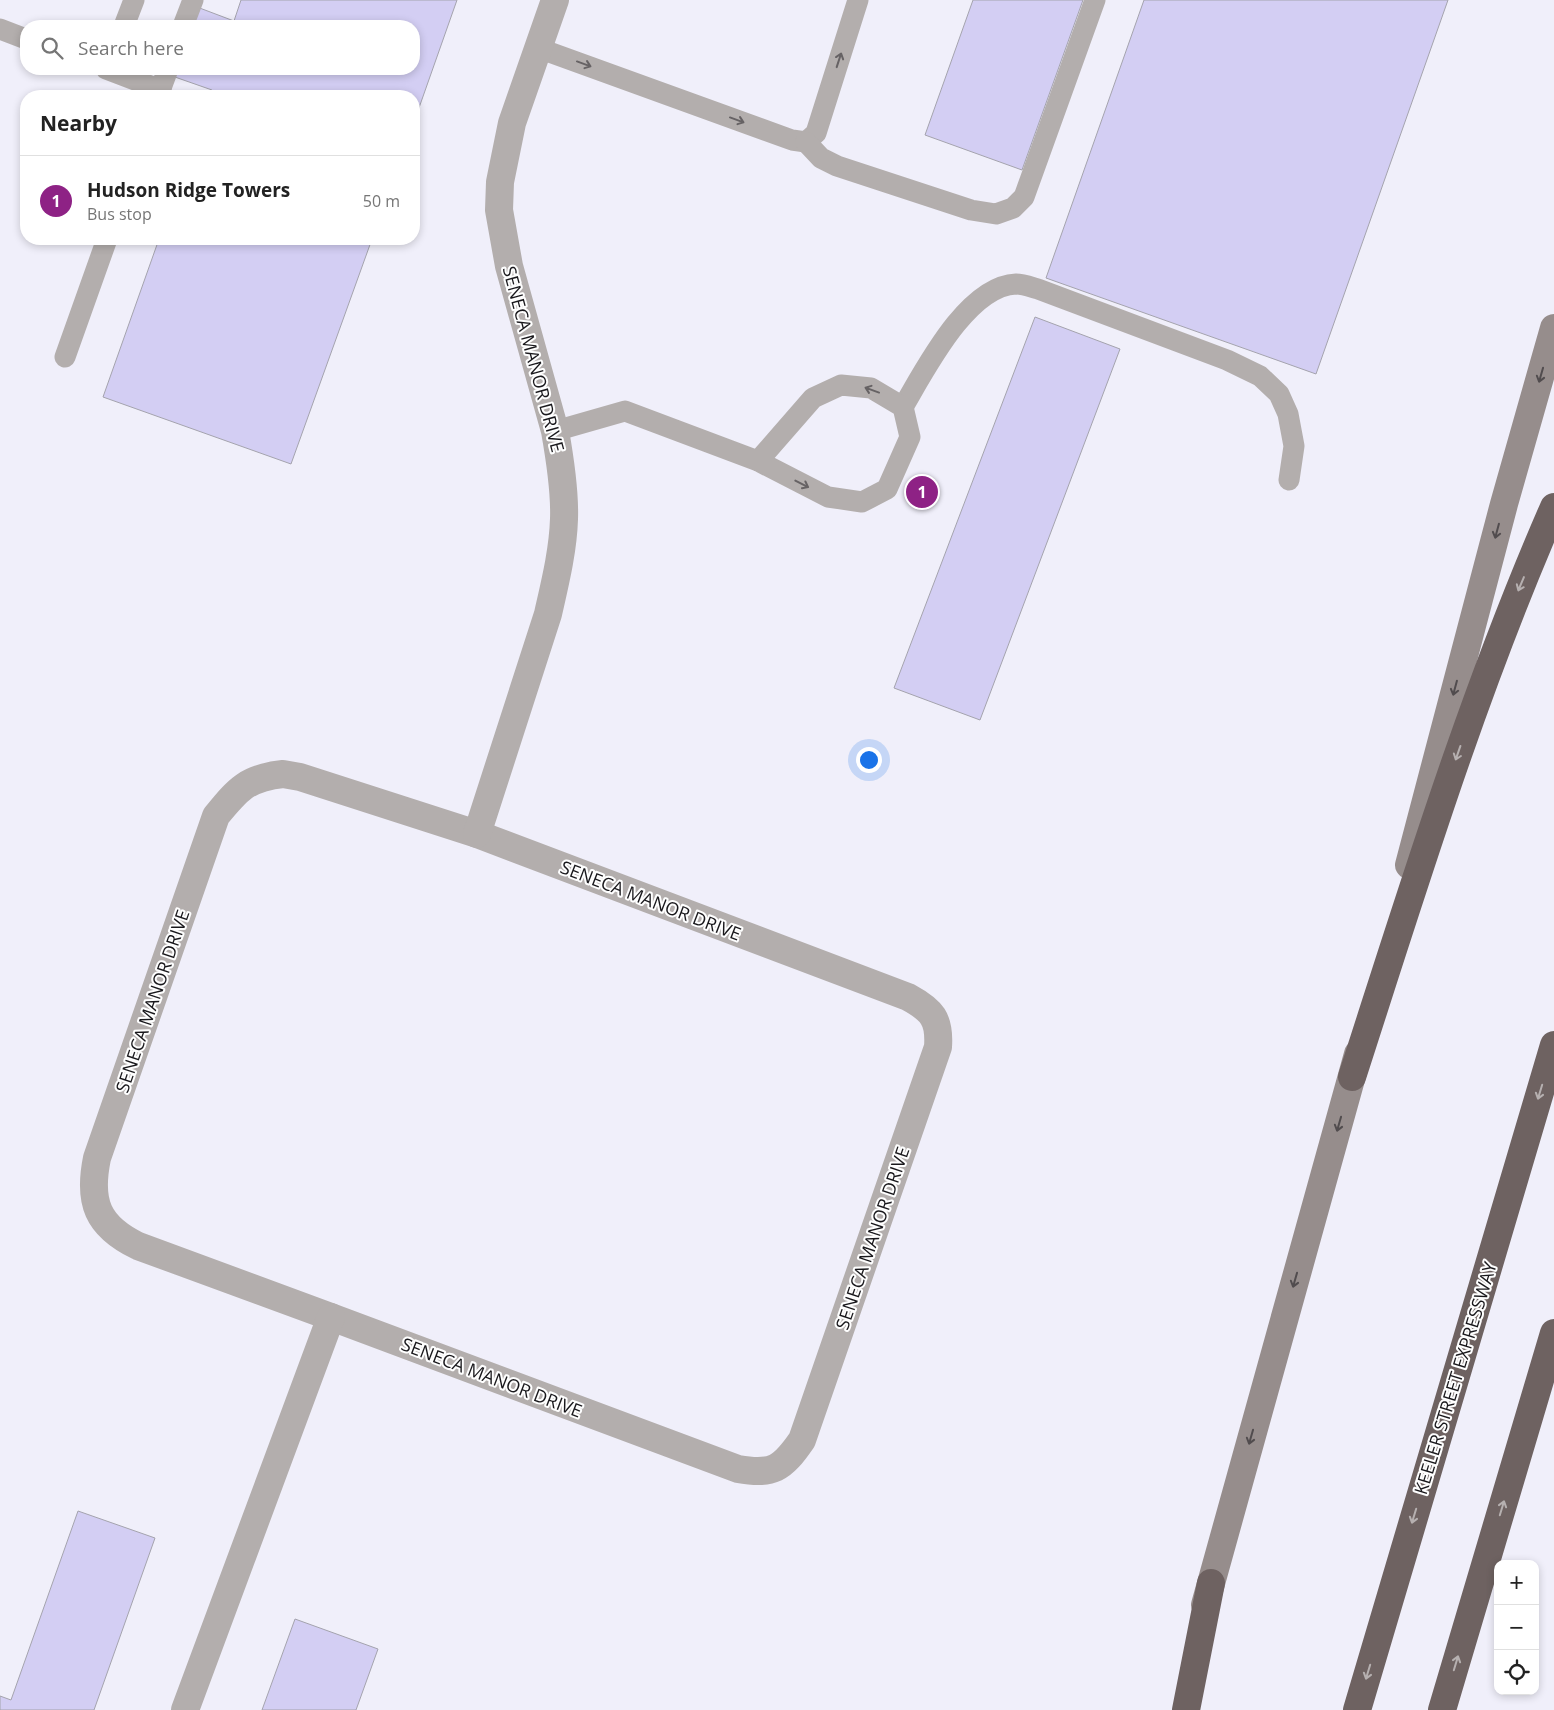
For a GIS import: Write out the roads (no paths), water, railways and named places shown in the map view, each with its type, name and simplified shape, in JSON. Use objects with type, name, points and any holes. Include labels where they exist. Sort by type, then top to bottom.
[{"type":"highway","points":[[1352,1077],[1473,710],[1505,624],[1554,507]]},
{"type":"highway","name":"KEELER STREET EXPRESSWAY","points":[[1357,1710],[1554,1046]]},
{"type":"highway","points":[[1442,1710],[1554,1333]]},
{"type":"highway","points":[[1186,1710],[1211,1583]]},
{"type":"main road","points":[[1175,1710],[1352,1077],[1504,504],[1554,328]]},
{"type":"street","name":"SENECA MANOR DRIVE","points":[[476,834],[548,614],[556,579],[564,519],[560,456],[555,431],[508,266],[499,210],[500,182],[512,123],[555,0]]},
{"type":"street","name":"SENECA MANOR DRIVE","points":[[283,774],[300,777],[476,834],[908,997],[919,1003],[933,1015],[939,1035],[938,1047],[802,1440],[790,1458],[774,1469],[756,1472],[738,1469],[138,1246],[121,1238],[109,1228],[96,1206],[93,1176],[97,1158],[216,816],[236,792],[249,782],[283,774]]},
{"type":"street","points":[[185,1710],[331,1317]]},
{"type":"lane","points":[[126,20],[134,0]]},
{"type":"lane","points":[[185,20],[193,0]]},
{"type":"lane","points":[[806,142],[816,133],[858,0]]},
{"type":"lane","points":[[538,48],[792,140],[806,142],[821,158],[844,169],[972,210],[996,214],[1013,208],[1024,197],[1095,0]]},
{"type":"lane","points":[[0,29],[20,37]]},
{"type":"lane","points":[[121,75],[154,90]]},
{"type":"lane","points":[[161,90],[166,75]]},
{"type":"lane","points":[[65,357],[105,245]]},
{"type":"lane","points":[[555,431],[625,411],[758,462],[828,497],[862,502],[887,489],[910,437],[903,407],[939,348],[971,306],[997,289],[1016,284],[1038,289],[1218,357],[1260,376],[1279,394],[1288,414],[1294,446],[1289,480]]},
{"type":"lane","points":[[758,462],[813,398],[841,385],[871,388],[903,407]]},
{"type":"place","name":"Hudson Ridge Towers","points":[[922,492]]}]
